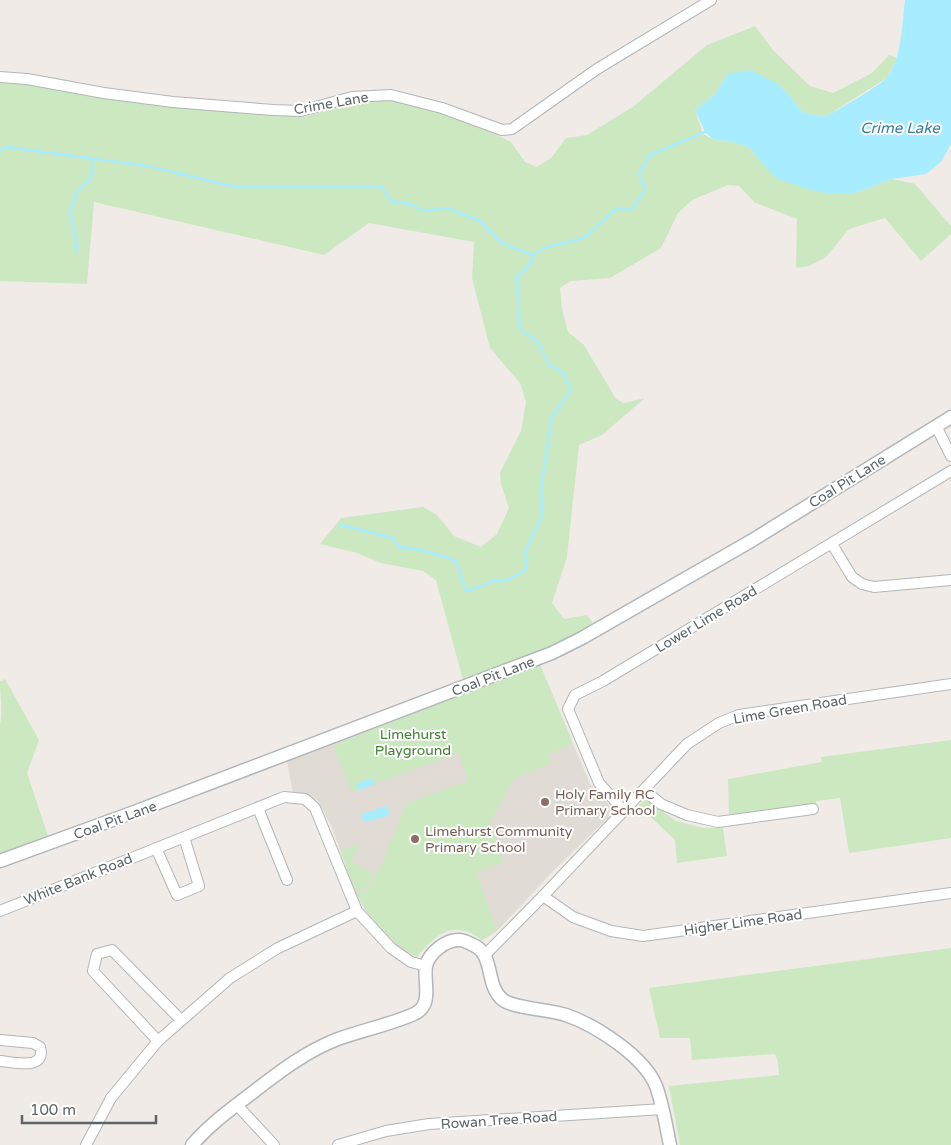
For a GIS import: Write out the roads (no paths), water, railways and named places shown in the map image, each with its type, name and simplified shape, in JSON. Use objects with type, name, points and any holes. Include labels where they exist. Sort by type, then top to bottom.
[{"type":"street","name":"Crime Lane","points":[[0,77],[27,79],[104,93],[173,102],[274,110],[301,111],[352,97],[391,95],[442,108],[502,130],[512,129],[597,69],[711,0]]},
{"type":"street","name":"Coal Pit Lane","points":[[0,861],[129,814],[552,653],[582,638],[751,540],[951,417]]},
{"type":"street","points":[[936,426],[951,456]]},
{"type":"street","name":"Lower Lime Road","points":[[624,811],[599,784],[568,709],[574,695],[603,681],[951,471]]},
{"type":"street","points":[[832,544],[852,577],[862,584],[874,587],[951,580]]},
{"type":"street","name":"Lime Green Road","points":[[485,955],[687,744],[719,723],[739,715],[951,684]]},
{"type":"street","points":[[644,791],[662,804],[687,815],[718,822],[813,809]]},
{"type":"street","name":"White Bank Road","points":[[0,911],[284,797],[305,798],[315,808],[357,910],[391,948],[411,962],[426,966]]},
{"type":"street","points":[[258,808],[287,880]]},
{"type":"street","points":[[156,848],[177,895],[200,886],[184,837]]},
{"type":"street","name":"Higher Lime Road","points":[[543,896],[573,917],[611,931],[643,936],[951,893]]},
{"type":"street","points":[[86,1145],[111,1098],[158,1041],[181,1020],[230,978],[278,948],[357,910]]},
{"type":"street","points":[[192,1145],[236,1104],[288,1065],[337,1039],[395,1022],[417,1013],[426,999],[426,966],[435,951],[447,942],[460,940],[474,945],[485,955],[494,987],[502,998],[512,1004],[566,1015],[598,1030],[624,1047],[646,1070],[656,1085],[670,1145]]},
{"type":"street","points":[[158,1041],[93,971],[97,954],[112,950],[181,1020]]},
{"type":"street","points":[[0,1040],[33,1042],[40,1047],[42,1053],[40,1058],[31,1064],[0,1061]]},
{"type":"street","points":[[236,1104],[274,1145]]},
{"type":"street","name":"Rowan Tree Road","points":[[338,1145],[386,1131],[430,1124],[662,1109]]},
{"type":"water","name":"Crime Lake","points":[[905,0],[944,0],[951,4],[951,144],[941,162],[926,174],[892,179],[855,193],[826,193],[777,179],[749,147],[728,141],[714,140],[705,132],[695,110],[714,95],[728,74],[750,70],[778,84],[802,112],[825,117],[870,90],[889,75],[897,58]]},
{"type":"water","points":[[372,778],[375,784],[358,790],[356,784]]},
{"type":"water","points":[[386,806],[390,815],[365,822],[360,815]]},
{"type":"waterway","points":[[944,0],[951,4]]},
{"type":"waterway","points":[[0,150],[7,147],[148,166],[235,187],[382,187],[391,201],[411,204],[423,211],[447,208],[480,221],[502,243],[532,255],[547,247],[584,238],[616,209],[632,209],[645,190],[639,174],[650,155],[705,132]]},
{"type":"waterway","points":[[76,253],[75,232],[70,213],[77,192],[91,178],[93,160]]},
{"type":"waterway","points":[[341,525],[393,538],[399,547],[428,552],[456,561],[466,591],[491,581],[506,581],[526,570],[526,550],[542,516],[541,488],[552,417],[571,390],[564,374],[549,364],[537,341],[520,329],[517,277],[532,262],[532,255]]},
{"type":"place","name":"Holy Family RC Primary School","points":[[545,802]]},
{"type":"place","name":"Limehurst Community Primary School","points":[[415,839]]},
{"type":"park label","name":"Limehurst Playground","points":[[413,742]]}]
